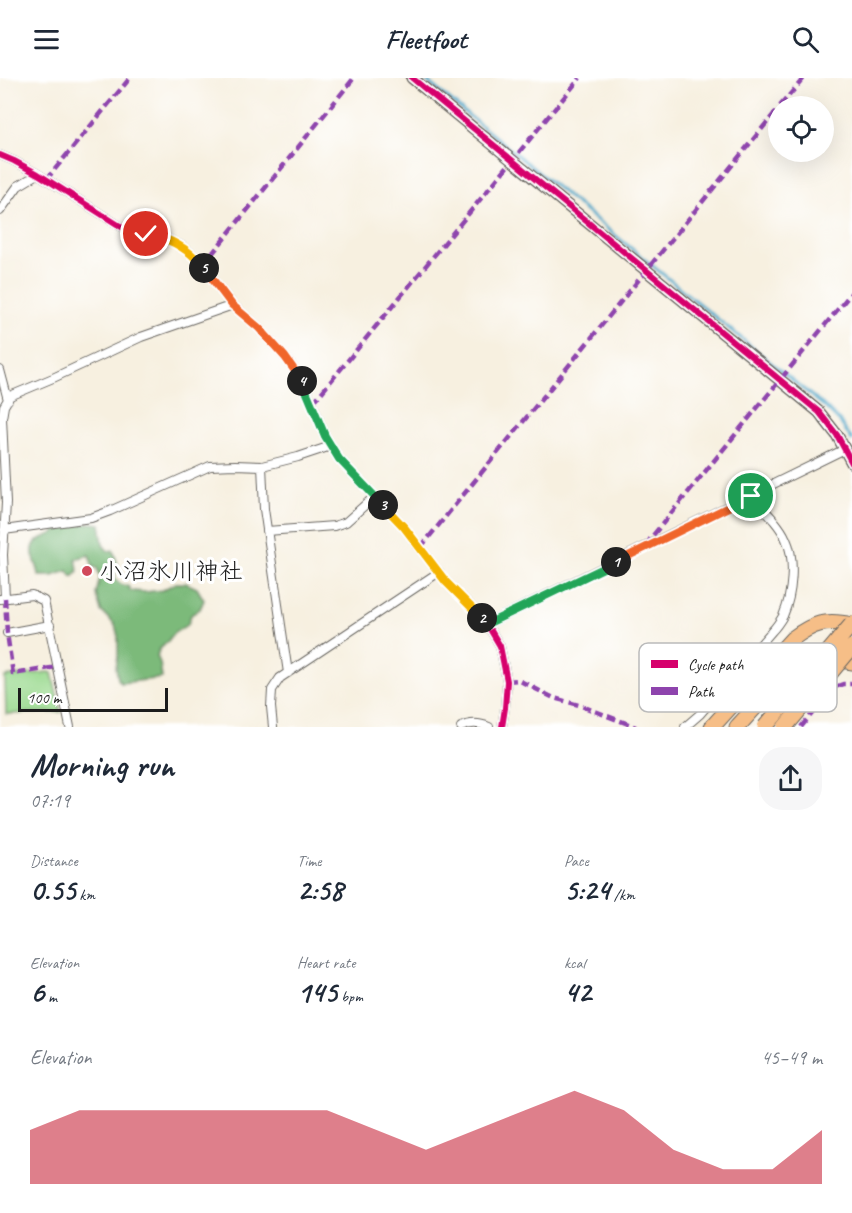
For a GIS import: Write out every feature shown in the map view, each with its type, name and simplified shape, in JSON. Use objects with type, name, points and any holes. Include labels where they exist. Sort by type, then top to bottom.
[{"type":"highway","points":[[788,643],[807,628],[826,622],[852,624],[836,643]]},
{"type":"highway","points":[[837,665],[852,647]]},
{"type":"highway","points":[[837,659],[852,662]]},
{"type":"highway","points":[[712,727],[726,712]]},
{"type":"highway","points":[[737,727],[751,712]]},
{"type":"highway","points":[[765,727],[778,712]]},
{"type":"highway","points":[[785,727],[798,712]]},
{"type":"street","points":[[412,78],[819,412],[837,435],[852,463]]},
{"type":"street","points":[[0,156],[38,174],[132,232],[158,236],[182,246],[193,255],[232,305],[259,328],[285,357],[301,378],[325,436],[339,459],[404,527],[446,582],[487,624],[500,646],[507,681],[502,727]]},
{"type":"street","points":[[0,211],[18,186],[38,174]]},
{"type":"street","points":[[70,727],[44,601],[32,595],[3,598],[6,503],[2,418],[4,406],[10,396],[141,337],[232,305]]},
{"type":"street","points":[[0,370],[8,400]]},
{"type":"street","points":[[4,530],[91,518],[210,466],[262,466],[331,446]]},
{"type":"street","points":[[487,624],[845,449]]},
{"type":"street","points":[[262,466],[262,492],[288,673]]},
{"type":"street","points":[[267,531],[334,526],[346,522],[375,496]]},
{"type":"street","points":[[751,496],[774,520],[786,538],[791,553],[789,594],[782,617],[762,643]]},
{"type":"street","points":[[273,727],[272,690],[280,678],[439,572]]},
{"type":"street","points":[[7,633],[50,625]]},
{"type":"street","points":[[685,727],[702,712]]},
{"type":"street","points":[[461,727],[467,724],[483,724],[489,727]]},
{"type":"green space","points":[[91,523],[100,524],[103,545],[108,551],[113,550],[118,565],[115,579],[122,585],[128,586],[131,591],[145,592],[163,590],[175,583],[186,583],[197,588],[204,600],[200,609],[191,615],[188,624],[173,634],[159,650],[157,656],[162,678],[121,683],[118,679],[116,667],[118,636],[115,625],[101,611],[96,594],[100,578],[89,555],[76,559],[77,572],[72,577],[68,571],[52,576],[39,576],[33,552],[36,542],[57,531],[58,528]]},
{"type":"green space","points":[[52,673],[61,712],[6,714],[5,677]]},
{"type":"waterway","points":[[423,78],[824,406],[840,422],[852,440]]},
{"type":"marked path","points":[[46,180],[130,78]]},
{"type":"marked path","points":[[203,265],[354,78]]},
{"type":"marked path","points":[[312,402],[580,78]]},
{"type":"marked path","points":[[789,96],[804,78]]},
{"type":"marked path","points":[[420,548],[768,121]]},
{"type":"marked path","points":[[647,547],[650,539],[852,292]]},
{"type":"marked path","points":[[5,598],[13,674],[57,667]]},
{"type":"marked path","points":[[507,681],[518,680],[554,698],[636,727]]},
{"type":"marked path","points":[[837,686],[852,684]]},
{"type":"marked path","points":[[801,727],[813,712]]},
{"type":"cycle path","points":[[412,78],[819,412],[837,435],[852,463]]},
{"type":"cycle path","points":[[0,155],[38,174],[120,226],[132,232],[158,236],[182,246],[193,255],[233,305],[259,328],[285,357],[301,378],[325,436],[339,459],[404,527],[446,582],[487,624],[500,646],[507,681],[502,727]]},
{"type":"place","name":"小沼氷川神社","points":[[87,571]]},
{"type":"route","points":[[146,234],[170,240],[193,255],[232,305],[259,328],[285,357],[301,378],[325,436],[339,459],[404,527],[446,582],[487,624],[751,496]]}]
